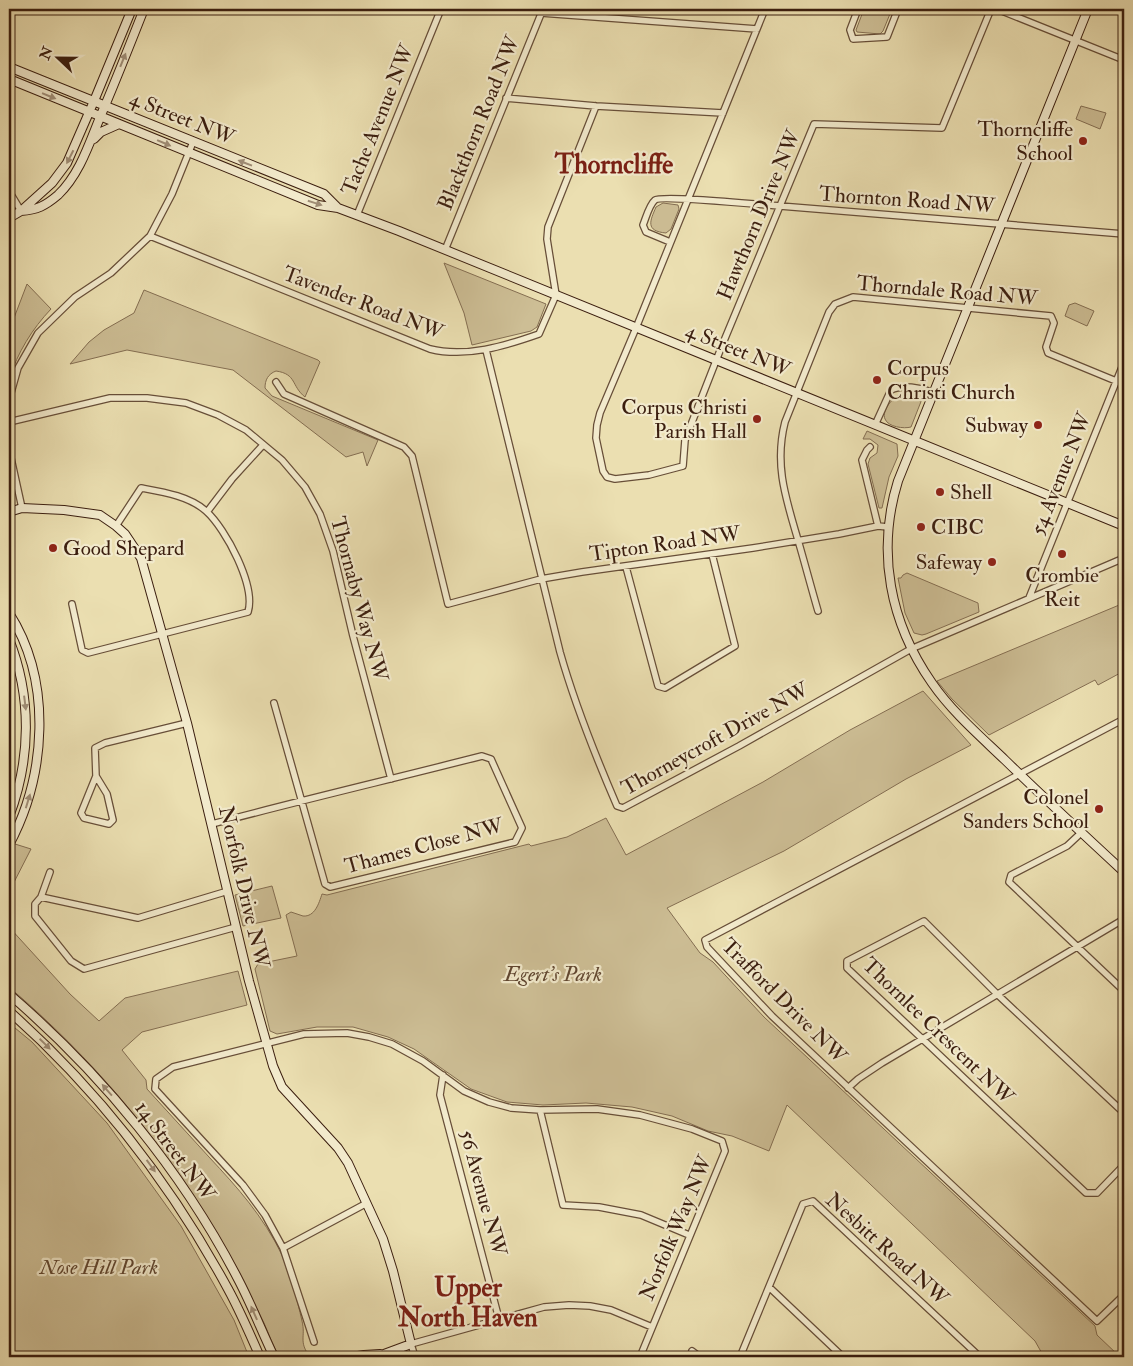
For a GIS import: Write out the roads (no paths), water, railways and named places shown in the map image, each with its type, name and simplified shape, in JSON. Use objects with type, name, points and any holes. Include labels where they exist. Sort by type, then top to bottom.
[{"type":"main road","points":[[9,218],[21,211],[52,183],[71,156],[132,9]]},
{"type":"main road","points":[[21,211],[36,210],[58,194],[74,175],[89,145],[144,9]]},
{"type":"main road","points":[[1088,9],[913,440],[891,502],[888,527],[888,564],[892,597],[900,624],[911,649],[939,692],[964,720],[1019,774],[1124,872]]},
{"type":"main road","name":"4 Street NW","points":[[9,67],[324,194],[338,208]]},
{"type":"main road","name":"4 Street NW","points":[[9,79],[318,205],[338,208],[445,250],[1124,526]]},
{"type":"main road","points":[[89,145],[101,132],[119,124]]},
{"type":"main road","name":"Norfolk Drive NW","points":[[9,512],[22,508],[64,510],[100,515],[125,534],[141,558],[187,723],[266,1044],[282,1087],[338,1148],[348,1163],[382,1239],[393,1271],[411,1344]]},
{"type":"main road","points":[[9,613],[20,634],[32,668],[37,696],[39,745],[30,794],[9,846]]},
{"type":"main road","points":[[9,639],[23,687],[26,712],[26,732],[21,778],[9,817]]},
{"type":"main road","name":"14 Street NW","points":[[9,994],[72,1051],[106,1088],[147,1138],[201,1214],[240,1282],[274,1357]]},
{"type":"main road","name":"14 Street NW","points":[[9,1011],[62,1060],[136,1145],[213,1261],[230,1291],[260,1357]]},
{"type":"main road","points":[[352,1357],[364,1354],[379,1356],[411,1344]]},
{"type":"street","name":"Tache Avenue NW","points":[[357,215],[440,9]]},
{"type":"street","points":[[636,328],[765,9]]},
{"type":"street","points":[[858,9],[850,30],[853,39],[887,37],[898,9]]},
{"type":"street","name":"Hawthorn Drive NW","points":[[636,328],[600,413],[597,425],[596,438],[603,471],[610,479],[615,480],[649,475],[683,466],[685,440],[716,360],[814,124],[942,128],[991,9]]},
{"type":"street","points":[[997,9],[1124,60]]},
{"type":"street","points":[[542,11],[757,29]]},
{"type":"street","name":"Blackthorn Road NW","points":[[445,250],[542,11]]},
{"type":"street","points":[[506,98],[596,106],[723,113]]},
{"type":"street","name":"Tavender Road NW","points":[[150,236],[430,349],[448,353],[486,350],[539,334],[546,323],[556,296],[547,232],[596,106]]},
{"type":"street","points":[[9,400],[18,368],[38,333],[75,297],[111,273],[150,236],[172,194],[193,142]]},
{"type":"street","points":[[9,191],[21,211]]},
{"type":"street","name":"Thornton Road NW","points":[[670,242],[646,232],[643,225],[653,201],[659,198],[734,201],[1124,234]]},
{"type":"street","name":"Thorndale Road NW","points":[[818,611],[783,491],[780,456],[781,438],[785,422],[829,312],[835,304],[853,297],[1051,316],[1054,323],[1046,347],[1048,353],[1116,381]]},
{"type":"street","name":"Thorneycroft Drive NW","points":[[486,350],[541,579],[573,697],[617,806],[623,808],[739,746],[911,649],[1124,558]]},
{"type":"street","name":"54 Avenue NW","points":[[1029,598],[1124,362]]},
{"type":"street","name":"Tipton Road NW","points":[[276,382],[284,394],[404,447],[412,456],[448,604],[541,579],[712,554],[878,526],[888,527]]},
{"type":"street","points":[[875,425],[891,390],[895,388],[922,389],[932,392]]},
{"type":"street","name":"Thornaby Way NW","points":[[9,422],[110,398],[147,398],[186,403],[246,430],[282,460],[305,488],[320,514],[333,551],[353,636],[391,779]]},
{"type":"street","points":[[206,512],[232,479],[263,446]]},
{"type":"street","points":[[870,447],[862,460],[878,526]]},
{"type":"street","points":[[9,449],[22,508]]},
{"type":"street","points":[[72,604],[82,650],[88,653],[248,612],[250,605],[243,569],[225,535],[206,512],[182,498],[166,492],[141,488],[116,526]]},
{"type":"street","points":[[626,567],[658,686],[665,688],[735,646],[712,554]]},
{"type":"street","points":[[274,703],[300,801]]},
{"type":"street","name":"Trafford Drive NW","points":[[1124,719],[704,940],[707,947],[772,1016],[1097,1321],[1124,1295]]},
{"type":"street","points":[[96,776],[107,794],[113,820],[108,824],[84,818],[81,813],[96,776],[95,748],[122,739],[187,723]]},
{"type":"street","name":"Thames Close NW","points":[[212,824],[300,801],[482,756],[491,759],[522,828],[515,842],[330,887],[324,884],[300,801]]},
{"type":"street","points":[[1082,832],[1067,846],[1010,875],[1009,882],[1124,991]]},
{"type":"street","points":[[50,872],[41,897],[35,904],[35,916],[71,961],[84,969],[236,927]]},
{"type":"street","points":[[41,897],[138,918],[228,891]]},
{"type":"street","points":[[848,1088],[882,1063],[1124,918]]},
{"type":"street","name":"Thornlee Crescent NW","points":[[1124,1113],[998,995],[924,921],[847,961],[847,968],[1086,1193],[1097,1193],[1124,1165]]},
{"type":"street","name":"Norfolk Way NW","points":[[314,1342],[284,1248],[265,1215],[243,1185],[155,1089],[156,1079],[173,1067],[304,1034],[346,1033],[392,1044],[423,1060],[464,1091],[489,1102],[511,1108],[540,1110],[597,1109],[640,1115],[692,1129],[722,1142],[725,1151],[640,1357]]},
{"type":"street","name":"56 Avenue NW","points":[[442,1075],[440,1096],[499,1319]]},
{"type":"street","points":[[540,1110],[563,1205],[599,1207],[642,1215],[689,1235]]},
{"type":"street","name":"Nesbitt Road NW","points":[[740,1357],[803,1204],[814,1201],[980,1357]]},
{"type":"street","points":[[284,1248],[367,1203]]},
{"type":"street","points":[[769,1287],[843,1357]]},
{"type":"street","points":[[415,1357],[411,1344],[544,1307],[590,1306],[611,1310],[652,1327]]},
{"type":"street","points":[[692,1352],[700,1357]]},
{"type":"place","name":"Thorncliffe School","points":[[1083,141]]},
{"type":"place","name":"Corpus Christi Church","points":[[877,380]]},
{"type":"place","name":"Corpus Christi Parish Hall","points":[[757,419]]},
{"type":"place","name":"Subway","points":[[1038,425]]},
{"type":"place","name":"Shell","points":[[940,492]]},
{"type":"place","name":"CIBC","points":[[921,527]]},
{"type":"place","name":"Good Shepard","points":[[53,548]]},
{"type":"place","name":"Crombie Reit","points":[[1062,554]]},
{"type":"place","name":"Safeway","points":[[992,562]]},
{"type":"place","name":"Colonel Sanders School","points":[[1099,809]]},
{"type":"district","name":"Thorncliffe","points":[[614,165]]},
{"type":"district","name":"Upper North Haven","points":[[468,1303]]},
{"type":"park label","name":"Egert's Park","points":[[553,974]]},
{"type":"park label","name":"Nose Hill Park","points":[[99,1267]]}]
